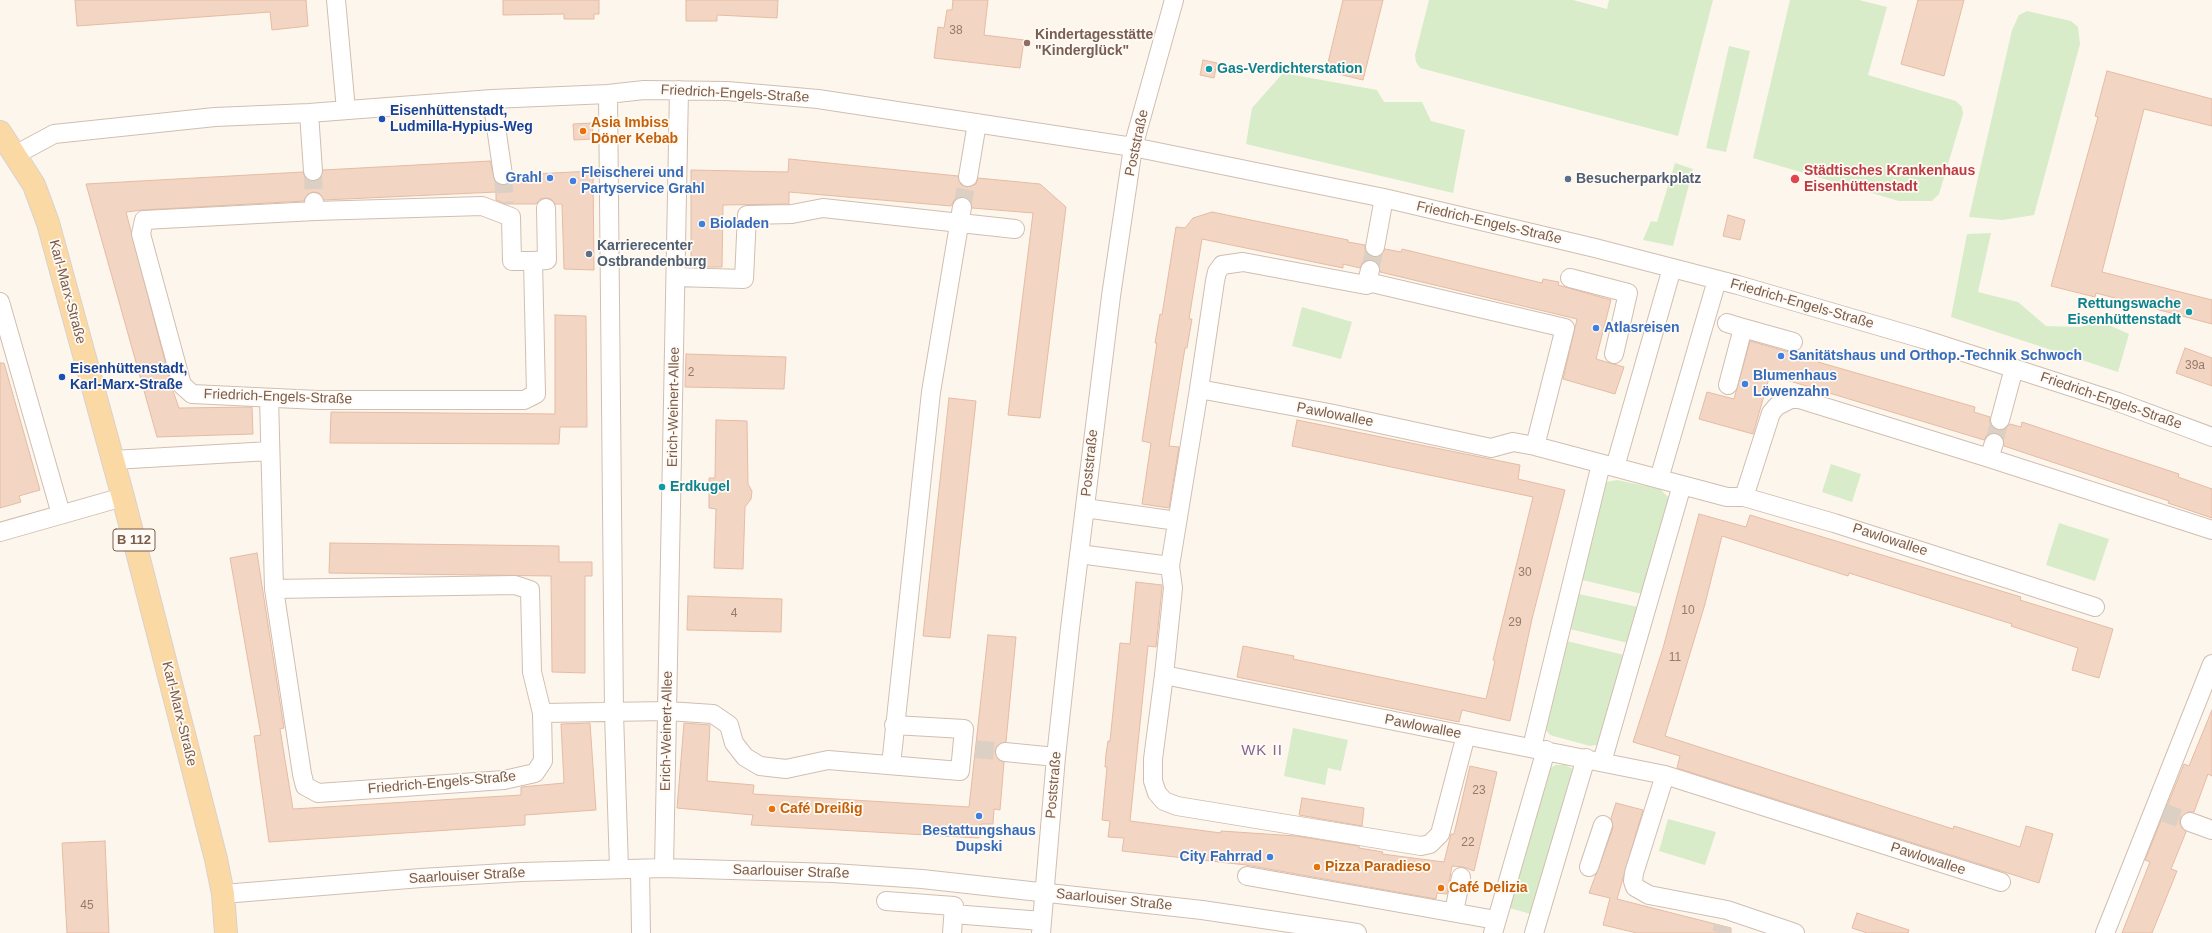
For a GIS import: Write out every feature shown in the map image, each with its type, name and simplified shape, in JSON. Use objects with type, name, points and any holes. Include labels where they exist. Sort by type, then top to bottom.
[{"type":"main road","name":"Karl-Marx-Straße","points":[[0,132],[34,185],[48,223],[123,497],[216,860],[222,894],[226,933]]},
{"type":"street","points":[[336,0],[346,110]]},
{"type":"street","name":"Poststraße","points":[[1041,927],[1056,757],[1079,554],[1108,321],[1133,147],[1174,0]]},
{"type":"street","name":"Friedrich-Engels-Straße","points":[[15,155],[54,134],[215,117],[309,114],[492,99],[608,94],[644,90],[727,91],[818,99],[1133,147],[1384,198],[1595,248],[1717,280],[1923,339],[2130,406],[2212,437]]},
{"type":"street","name":"Erich-Weinert-Allee","points":[[664,868],[679,90]]},
{"type":"street","points":[[608,94],[614,713],[619,869]]},
{"type":"street","points":[[492,99],[503,175]]},
{"type":"street","points":[[309,114],[313,171]]},
{"type":"street","points":[[968,177],[977,123]]},
{"type":"street","points":[[1375,247],[1384,198]]},
{"type":"street","name":"Friedrich-Engels-Straße","points":[[533,261],[536,394],[524,400],[269,398],[192,394],[182,385],[141,234],[144,220],[315,207],[482,206],[505,209],[511,217],[512,261],[533,261],[547,260],[546,208]]},
{"type":"street","points":[[676,277],[744,278],[747,215],[792,214],[823,208],[961,214],[1015,229]]},
{"type":"street","points":[[891,765],[894,725],[932,392],[961,214]]},
{"type":"street","points":[[1466,735],[1440,834],[1430,844],[1421,846],[1177,806],[1164,800],[1157,793],[1153,781],[1153,759],[1173,588],[1170,566],[1217,272],[1222,265],[1243,262],[1368,277],[1372,283],[1565,328],[1535,446]]},
{"type":"street","points":[[1247,876],[1454,912],[1494,926],[1608,466],[1672,268]]},
{"type":"street","points":[[1570,278],[1628,293],[1614,354]]},
{"type":"street","points":[[1659,479],[1717,280]]},
{"type":"street","points":[[0,302],[61,514]]},
{"type":"street","points":[[1728,385],[1735,326],[1793,342]]},
{"type":"street","points":[[2000,420],[2014,368]]},
{"type":"street","name":"Pawlowallee","points":[[1199,389],[1329,413],[1491,448],[1513,442],[1535,446],[1726,497],[1744,497],[1855,529],[2095,608]]},
{"type":"street","points":[[269,398],[274,589]]},
{"type":"street","points":[[1744,497],[1771,413],[1777,406],[1791,399],[1806,401],[1992,450],[2212,530]]},
{"type":"street","points":[[113,460],[270,451]]},
{"type":"street","points":[[1534,933],[1594,760],[1682,485]]},
{"type":"street","points":[[0,532],[123,497]]},
{"type":"street","points":[[1085,508],[1177,521]]},
{"type":"street","points":[[1079,554],[1170,566]]},
{"type":"street","name":"Friedrich-Engels-Straße","points":[[514,585],[530,590],[532,672],[542,714],[543,761],[535,773],[504,780],[318,793],[305,786],[302,774],[274,589],[514,585]]},
{"type":"street","points":[[2105,933],[2158,810],[2212,664]]},
{"type":"street","name":"Pawlowallee","points":[[1164,675],[1666,775],[2001,882]]},
{"type":"street","points":[[542,714],[668,711],[713,714],[729,725],[734,743],[745,757],[760,766],[786,769],[828,760],[960,771],[969,748],[964,729],[894,725]]},
{"type":"street","points":[[1005,752],[1056,757]]},
{"type":"street","points":[[1666,775],[1634,873],[1633,881],[1635,887],[1649,895],[1725,918],[1795,933]]},
{"type":"street","points":[[2190,822],[2212,830]]},
{"type":"street","points":[[1590,867],[1603,825]]},
{"type":"street","name":"Saarlouiser Straße","points":[[222,894],[421,878],[619,869],[664,868],[833,873],[922,879],[1202,910],[1357,933]]},
{"type":"street","points":[[640,869],[641,933]]},
{"type":"street","points":[[1454,912],[1461,877]]},
{"type":"street","points":[[886,901],[954,906],[952,933]]},
{"type":"street","points":[[953,914],[1041,927]]},
{"type":"green space","points":[[1429,0],[1573,0],[1607,9],[1609,0],[1713,0],[1678,136],[1420,68],[1416,62],[1415,55]]},
{"type":"green space","points":[[1790,0],[1859,0],[1887,7],[1868,75],[1956,101],[1962,107],[1963,114],[1939,194],[1932,201],[1899,201],[1753,158]]},
{"type":"green space","points":[[2027,11],[2071,21],[2078,27],[2080,44],[2034,215],[2002,220],[1969,217],[2012,30],[2019,15]]},
{"type":"green space","points":[[1729,46],[1750,51],[1726,152],[1706,148]]},
{"type":"green space","points":[[1283,73],[1377,90],[1384,102],[1422,102],[1431,121],[1465,130],[1453,193],[1246,144],[1252,108]]},
{"type":"green space","points":[[1675,163],[1693,169],[1673,246],[1643,240],[1651,221],[1657,222]]},
{"type":"green space","points":[[1991,233],[1978,292],[2018,302],[2046,326],[2079,327],[2102,322],[2129,334],[2118,372],[1951,317],[1967,234]]},
{"type":"green space","points":[[1302,307],[1352,322],[1341,359],[1292,346]]},
{"type":"green space","points":[[1831,464],[1861,474],[1852,502],[1822,492]]},
{"type":"green space","points":[[1617,480],[1660,489],[1669,498],[1669,510],[1601,744],[1590,746],[1550,735],[1544,728],[1602,492],[1606,482]],"holes":[[[1582,580],[1642,594],[1638,607],[1579,594]],[[1570,629],[1628,643],[1624,655],[1567,641]]]},
{"type":"green space","points":[[2059,523],[2109,539],[2095,581],[2046,565]]},
{"type":"green space","points":[[1293,728],[1348,740],[1341,771],[1328,768],[1325,785],[1284,776]]},
{"type":"green space","points":[[1555,765],[1565,765],[1573,769],[1575,777],[1534,915],[1506,907],[1548,770]]},
{"type":"green space","points":[[1668,819],[1716,832],[1705,865],[1659,851]]},
{"type":"building","points":[[75,0],[306,0],[308,26],[272,30],[270,12],[77,26]]},
{"type":"building","points":[[503,0],[599,0],[599,14],[594,14],[594,19],[564,19],[564,14],[503,15]]},
{"type":"building","points":[[686,0],[778,0],[777,18],[717,15],[717,21],[686,21]]},
{"type":"building","points":[[953,0],[988,0],[984,35],[1024,40],[1020,68],[934,58],[938,27],[944,28],[947,10],[952,10]]},
{"type":"building","points":[[1343,0],[1383,0],[1363,80],[1326,71]]},
{"type":"building","points":[[1918,0],[1964,0],[1944,76],[1901,64]]},
{"type":"building","name":"Gas-Verdichterstation","points":[[1203,60],[1217,63],[1214,78],[1200,75]]},
{"type":"building","points":[[2107,71],[2212,99],[2212,126],[2144,109],[2102,272],[2212,300],[2212,324],[2096,293],[2095,297],[2051,286],[2098,117],[2095,116]]},
{"type":"building","name":"Asia Imbiss Döner Kebab","points":[[592,123],[593,139],[574,140],[573,124]]},
{"type":"building","points":[[789,159],[958,176],[961,185],[967,187],[976,184],[978,178],[1040,184],[1066,207],[1040,418],[1008,415],[1033,213],[972,208],[969,199],[963,197],[954,200],[951,206],[789,192],[789,204],[723,205],[722,267],[691,267],[691,170],[788,172]]},
{"type":"building","points":[[490,161],[495,181],[504,185],[510,183],[513,175],[593,171],[594,270],[564,269],[562,204],[555,204],[551,199],[546,198],[540,199],[536,204],[506,204],[496,200],[496,192],[324,200],[319,193],[313,192],[308,194],[304,201],[126,212],[172,388],[179,408],[252,407],[253,434],[157,437],[86,184],[303,172],[305,177],[313,181],[319,179],[323,170]]},
{"type":"building","points":[[1212,212],[1348,240],[1348,242],[1365,245],[1365,251],[1373,257],[1379,257],[1385,249],[1401,252],[1402,249],[1542,283],[1543,279],[1559,282],[1558,285],[1611,300],[1596,359],[1624,367],[1615,394],[1563,379],[1577,319],[1380,272],[1378,263],[1372,260],[1363,262],[1360,268],[1343,264],[1343,268],[1202,239],[1189,319],[1192,319],[1187,348],[1185,348],[1169,446],[1179,447],[1169,508],[1142,504],[1151,443],[1142,441],[1157,343],[1155,343],[1160,314],[1162,315],[1176,227],[1185,228],[1193,218]]},
{"type":"building","points":[[1728,215],[1745,220],[1740,240],[1723,236]]},
{"type":"building","points":[[555,315],[586,316],[587,427],[560,427],[559,444],[330,443],[331,412],[555,414]]},
{"type":"building","points":[[1750,341],[1803,356],[1804,354],[1819,358],[1818,362],[1975,407],[1974,412],[1990,417],[1990,423],[1997,430],[2003,430],[2010,424],[2021,427],[2022,422],[2179,474],[2178,477],[2212,489],[2212,518],[2168,503],[2169,501],[2004,446],[2002,436],[1997,433],[1987,435],[1984,440],[1770,375],[1753,434],[1699,419],[1707,392],[1734,399]]},
{"type":"building","points":[[2185,348],[2212,358],[2212,386],[2176,373]]},
{"type":"building","points":[[686,354],[786,357],[784,389],[685,387]]},
{"type":"building","points":[[0,363],[4,363],[40,490],[19,496],[21,502],[0,508]]},
{"type":"building","points":[[949,398],[976,401],[950,638],[923,636]]},
{"type":"building","points":[[716,420],[747,421],[748,484],[752,491],[751,499],[745,507],[743,569],[714,568],[716,509],[709,508],[709,478],[715,478]]},
{"type":"building","points":[[1297,420],[1520,465],[1518,479],[1565,490],[1532,619],[1510,721],[1462,710],[1459,722],[1237,677],[1243,646],[1294,656],[1293,659],[1486,699],[1495,661],[1493,660],[1533,497],[1292,446]]},
{"type":"building","points":[[1699,514],[1746,527],[1750,515],[2021,597],[2020,600],[2113,629],[2099,678],[2072,670],[2078,648],[2011,626],[2012,624],[1849,573],[1848,576],[1722,536],[1705,604],[1665,736],[1953,829],[1954,826],[2020,847],[2026,826],[2053,834],[2039,883],[1677,768],[1680,756],[1633,742],[1663,648]]},
{"type":"building","points":[[330,543],[559,546],[559,562],[592,562],[592,576],[585,576],[585,673],[552,672],[551,576],[329,573]]},
{"type":"building","points":[[257,553],[284,728],[280,729],[293,809],[521,795],[521,787],[564,783],[561,724],[590,723],[596,810],[525,815],[525,825],[269,842],[254,736],[261,735],[230,558]]},
{"type":"building","points":[[1136,582],[1162,585],[1162,588],[1156,647],[1148,646],[1130,821],[1221,833],[1221,831],[1296,836],[1359,846],[1359,848],[1383,852],[1382,854],[1444,862],[1451,834],[1454,834],[1470,766],[1497,772],[1474,871],[1463,867],[1452,866],[1447,894],[1437,893],[1436,899],[1246,865],[1122,851],[1124,838],[1108,837],[1110,821],[1102,820],[1107,767],[1105,767],[1106,754],[1108,741],[1110,741],[1120,643],[1130,644]]},
{"type":"building","points":[[688,596],[782,599],[781,632],[687,630]]},
{"type":"building","points":[[988,635],[1016,637],[1006,742],[997,746],[995,751],[999,760],[1004,762],[1000,810],[994,809],[993,824],[981,824],[979,838],[751,825],[753,815],[677,808],[684,723],[710,725],[707,781],[754,785],[753,794],[969,807]]},
{"type":"building","points":[[2212,710],[2212,776],[2208,774],[2194,812],[2188,812],[2180,818],[2180,824],[2186,832],[2171,869],[2177,871],[2152,933],[2122,933],[2150,862],[2145,860],[2184,764],[2189,766]]},
{"type":"building","points":[[1302,798],[1364,808],[1362,826],[1299,815]]},
{"type":"building","points":[[1616,803],[1643,810],[1617,899],[1731,928],[1731,933],[1637,933],[1603,925],[1610,898],[1589,893],[1613,828],[1611,818]]},
{"type":"building","points":[[105,841],[109,933],[67,933],[62,843]]},
{"type":"building","points":[[1857,913],[1909,930],[1908,933],[1867,933],[1852,928]]},
{"type":"tunnel","points":[[313,171],[314,202]]},
{"type":"tunnel","points":[[503,175],[505,204]]},
{"type":"tunnel","points":[[962,207],[968,177]]},
{"type":"tunnel","points":[[1370,270],[1375,247]]},
{"type":"tunnel","points":[[1994,443],[2000,420]]},
{"type":"tunnel","points":[[976,749],[1005,752]]},
{"type":"tunnel","points":[[2162,812],[2190,822]]},
{"type":"tunnel","points":[[1721,933],[1723,926]]},
{"type":"place","name":"Kindertagesstätte \"Kinderglück\"","points":[[1027,43]]},
{"type":"place","name":"Gas-Verdichterstation","points":[[1209,69]]},
{"type":"place","name":"Eisenhüttenstadt, Ludmilla-Hypius-Weg","points":[[382,119]]},
{"type":"place","name":"Asia Imbiss Döner Kebab","points":[[583,131]]},
{"type":"place","name":"Grahl","points":[[550,178]]},
{"type":"place","name":"Besucherparkplatz","points":[[1568,179]]},
{"type":"place","name":"Städtisches Krankenhaus Eisenhüttenstadt","points":[[1795,179]]},
{"type":"place","name":"Fleischerei und Partyservice Grahl","points":[[573,181]]},
{"type":"place","name":"Bioladen","points":[[702,224]]},
{"type":"place","name":"Karrierecenter Ostbrandenburg","points":[[589,254]]},
{"type":"place","name":"Rettungswache Eisenhüttenstadt","points":[[2189,312]]},
{"type":"place","name":"Atlasreisen","points":[[1596,328]]},
{"type":"place","name":"Sanitätshaus und Orthop.-Technik Schwoch","points":[[1781,356]]},
{"type":"place","name":"Eisenhüttenstadt, Karl-Marx-Straße","points":[[62,377]]},
{"type":"place","name":"Blumenhaus Löwenzahn","points":[[1745,384]]},
{"type":"place","name":"Erdkugel","points":[[662,487]]},
{"type":"place","name":"Café Dreißig","points":[[772,809]]},
{"type":"place","name":"Bestattungshaus Dupski","points":[[979,816]]},
{"type":"place","name":"City Fahrrad","points":[[1270,857]]},
{"type":"place","name":"Pizza Paradieso","points":[[1317,867]]},
{"type":"place","name":"Café Delizia","points":[[1441,888]]},
{"type":"district","name":"WK II","points":[[1262,751]]}]
